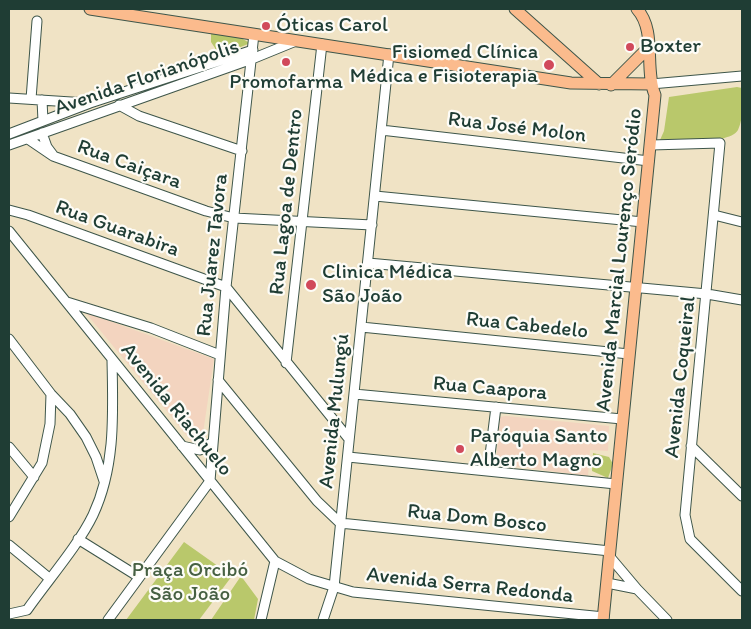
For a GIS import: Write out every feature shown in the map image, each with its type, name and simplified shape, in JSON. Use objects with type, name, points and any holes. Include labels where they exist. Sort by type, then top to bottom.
[{"type":"main road","points":[[90,9],[571,83],[651,84]]},
{"type":"main road","name":"Avenida Marcial Lourenço Seródio","points":[[604,619],[655,95],[651,84],[646,24],[637,9]]},
{"type":"main road","points":[[518,10],[599,84]]},
{"type":"main road","points":[[611,85],[648,48]]},
{"type":"main road","points":[[571,83],[576,63]]},
{"type":"street","points":[[31,99],[37,21]]},
{"type":"street","name":"Rua Juarez Tavora","points":[[210,480],[226,287],[254,34]]},
{"type":"street","name":"Avenida Florianópolis","points":[[9,134],[90,103],[296,41]]},
{"type":"street","name":"Rua Lagoa de Dentro","points":[[286,364],[322,44]]},
{"type":"street","name":"Avenida Mulungú","points":[[323,620],[334,588],[389,54]]},
{"type":"street","name":"Avenida Florianópolis","points":[[9,145],[136,100],[252,55]]},
{"type":"street","points":[[651,84],[742,76]]},
{"type":"street","points":[[9,98],[90,103]]},
{"type":"street","points":[[42,100],[43,121]]},
{"type":"street","points":[[136,100],[139,111],[150,120]]},
{"type":"street","points":[[119,105],[131,113],[242,151]]},
{"type":"street","name":"Rua José Molon","points":[[382,130],[650,161]]},
{"type":"street","name":"Rua Caiçara","points":[[42,133],[47,147],[53,156]]},
{"type":"street","name":"Rua Caiçara","points":[[28,139],[53,156],[206,211],[234,218],[372,225]]},
{"type":"street","name":"Avenida Coqueiral","points":[[651,145],[720,143],[685,515],[690,539],[742,592]]},
{"type":"street","points":[[375,196],[643,222]]},
{"type":"street","name":"Rua Guarabira","points":[[9,210],[28,215],[226,287]]},
{"type":"street","points":[[714,215],[742,222]]},
{"type":"street","name":"Avenida Riachuelo","points":[[9,231],[275,561],[296,573],[334,588]]},
{"type":"street","points":[[368,263],[707,294],[742,300]]},
{"type":"street","points":[[226,287],[286,364],[349,439]]},
{"type":"street","points":[[66,302],[151,328],[220,355]]},
{"type":"street","name":"Rua Cabedelo","points":[[361,327],[629,354]]},
{"type":"street","points":[[9,339],[51,394],[70,414],[86,437],[96,457],[104,482]]},
{"type":"street","points":[[20,620],[92,517],[104,482],[112,440],[112,360]]},
{"type":"street","points":[[218,380],[317,501],[340,523]]},
{"type":"street","points":[[9,516],[42,463],[47,448],[51,394]]},
{"type":"street","name":"Rua Caapora","points":[[354,394],[622,419]]},
{"type":"street","points":[[488,472],[496,407]]},
{"type":"street","points":[[182,446],[200,450],[213,442]]},
{"type":"street","points":[[691,446],[742,496]]},
{"type":"street","points":[[9,447],[34,477]]},
{"type":"street","points":[[348,457],[616,484]]},
{"type":"street","points":[[111,619],[139,577],[210,480]]},
{"type":"street","name":"Rua Dom Bosco","points":[[340,523],[610,554]]},
{"type":"street","points":[[78,539],[139,577]]},
{"type":"street","points":[[9,545],[49,578]]},
{"type":"street","points":[[610,554],[637,589],[667,620]]},
{"type":"street","points":[[261,620],[275,561]]},
{"type":"street","points":[[607,583],[637,589]]},
{"type":"street","name":"Avenida Serra Redonda","points":[[334,588],[604,619]]},
{"type":"street","points":[[9,614],[27,610]]},
{"type":"shaded area","points":[[85,312],[214,359],[202,440],[192,442]]},
{"type":"shaded area","points":[[500,417],[609,426],[608,451],[590,450],[588,476],[496,464]]},
{"type":"green space","points":[[211,33],[241,38],[248,42],[248,44],[216,57],[215,48],[211,42]]},
{"type":"green space","points":[[737,87],[742,88],[742,115],[738,130],[733,135],[702,141],[660,140],[664,131],[669,97]]},
{"type":"green space","points":[[593,453],[609,457],[613,464],[608,478],[592,471]]},
{"type":"green space","name":"Praça Orcibó São João","points":[[184,542],[232,576],[199,620],[126,620]]},
{"type":"green space","points":[[241,576],[258,599],[254,620],[211,620]]},
{"type":"place","name":"Óticas Carol","points":[[266,26]]},
{"type":"place","name":"Boxter","points":[[630,47]]},
{"type":"place","name":"Promofarma","points":[[286,62]]},
{"type":"place","name":"Fisiomed Clínica Médica e Fisioterapia","points":[[549,65]]},
{"type":"place","name":"Clinica Médica São João","points":[[311,285]]},
{"type":"place","name":"Paróquia Santo Alberto Magno","points":[[460,449]]}]
